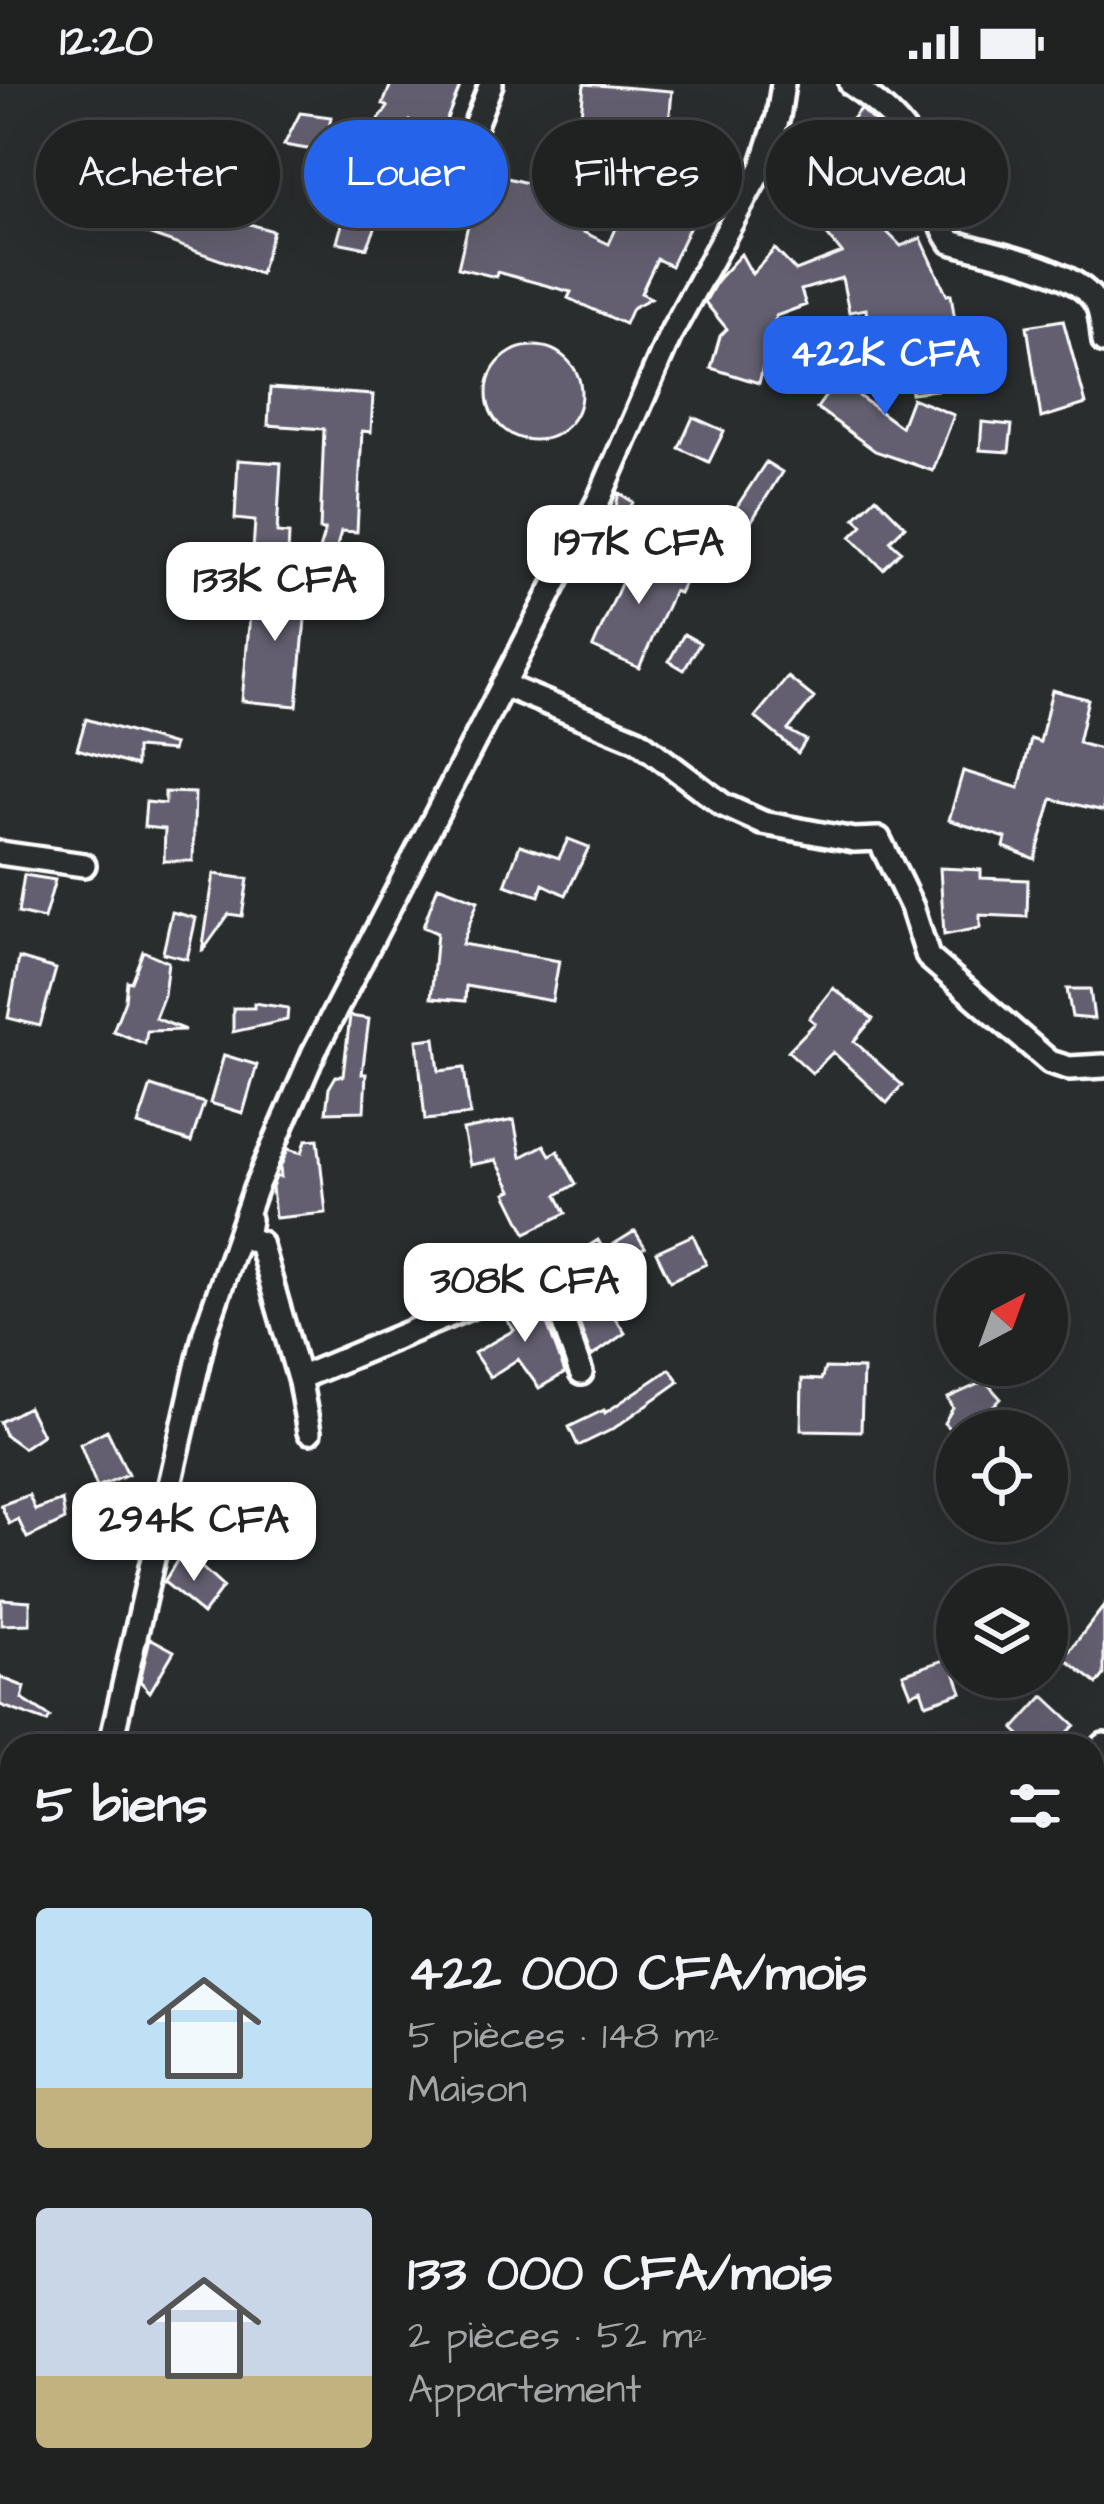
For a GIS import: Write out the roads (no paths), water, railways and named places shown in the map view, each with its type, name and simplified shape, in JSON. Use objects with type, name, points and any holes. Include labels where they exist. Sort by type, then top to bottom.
[{"type":"street","points":[[477,120],[491,84]]},
{"type":"street","points":[[113,1734],[205,1332],[255,1189],[314,1052],[600,497],[671,333],[762,167],[783,84]]},
{"type":"street","points":[[851,84],[880,105],[920,155],[939,224],[951,242],[1032,266],[1087,290],[1098,307],[1104,342]]},
{"type":"street","points":[[503,685],[638,740],[723,806],[763,824],[854,840],[879,839],[912,907],[928,957],[1050,1063],[1069,1068],[1104,1066]]},
{"type":"street","points":[[0,853],[83,865]]},
{"type":"street","points":[[255,1189],[246,1238],[260,1243],[271,1271],[309,1432]]},
{"type":"street","points":[[299,1378],[547,1275],[581,1373]]}]
